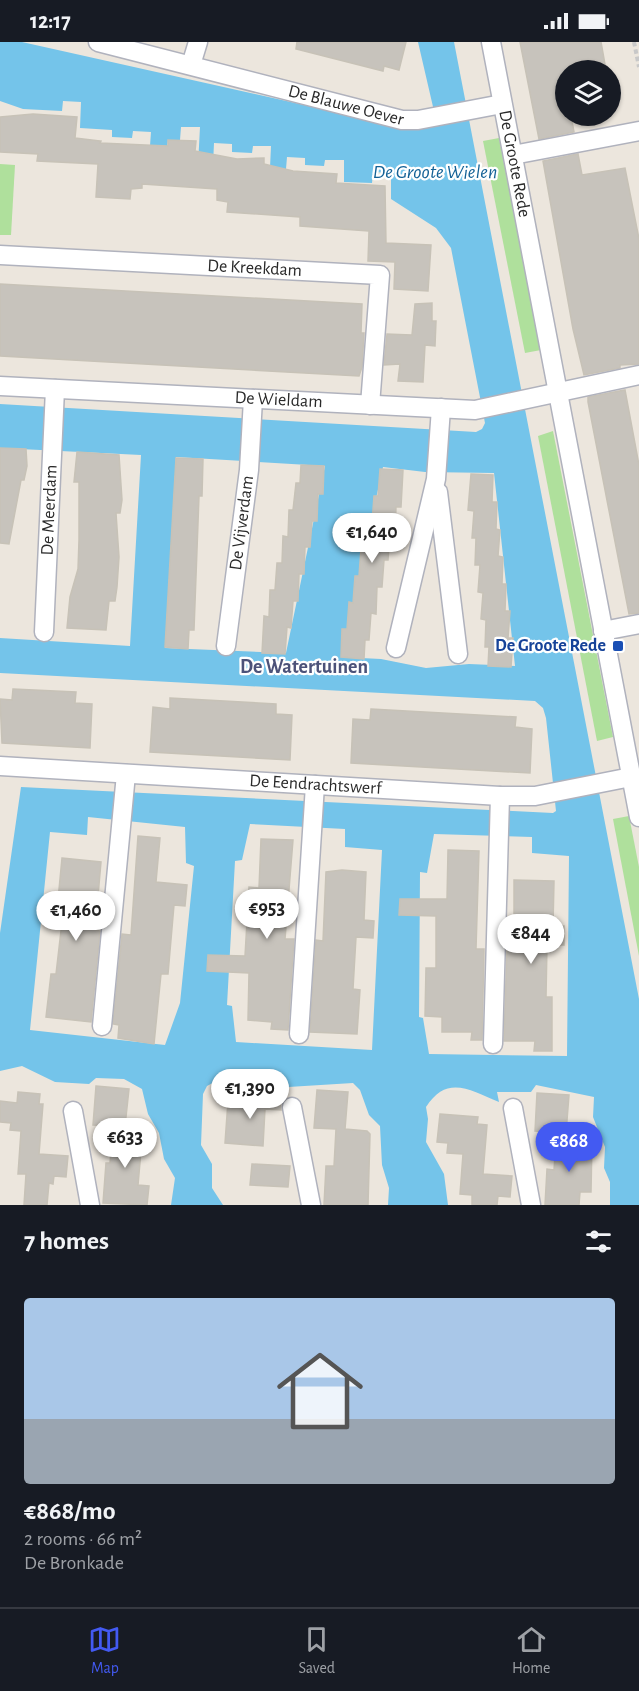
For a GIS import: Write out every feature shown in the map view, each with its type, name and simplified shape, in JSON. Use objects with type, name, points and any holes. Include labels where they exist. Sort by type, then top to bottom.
[{"type":"street","name":"De Blauwe Oever","points":[[98,42],[402,120],[418,120],[502,104]]},
{"type":"street","points":[[191,65],[198,42]]},
{"type":"street","name":"De Groote Rede","points":[[491,42],[556,392],[639,817]]},
{"type":"street","points":[[513,155],[639,130]]},
{"type":"street","name":"De Kreekdam","points":[[0,255],[380,275],[370,405]]},
{"type":"street","name":"De Wieldam","points":[[0,386],[54,395],[252,405],[370,405],[440,415],[475,410],[531,396],[639,375]]},
{"type":"street","name":"De Meerdam","points":[[44,632],[54,395]]},
{"type":"street","name":"De Vijverdam","points":[[226,646],[249,470],[252,405]]},
{"type":"street","points":[[396,648],[436,479],[440,415]]},
{"type":"street","points":[[436,479],[458,654]]},
{"type":"street","points":[[603,631],[639,624]]},
{"type":"street","name":"De Eendrachtswerf","points":[[0,766],[125,780],[500,800],[631,777]]},
{"type":"street","points":[[102,1026],[125,780]]},
{"type":"street","points":[[299,1034],[314,790]]},
{"type":"street","points":[[493,1044],[500,800]]},
{"type":"street","points":[[292,1107],[312,1205]]},
{"type":"street","points":[[513,1108],[531,1205]]},
{"type":"street","points":[[73,1111],[90,1205]]},
{"type":"path","points":[[634,42],[639,67]]},
{"type":"green space","points":[[499,138],[541,350],[525,353],[483,141]]},
{"type":"green space","points":[[0,164],[15,165],[11,235],[0,235]]},
{"type":"green space","points":[[553,431],[613,737],[597,741],[538,436]]},
{"type":"green space","points":[[629,816],[639,867],[639,956],[613,819]]},
{"type":"water","name":"De Groote Wielen","points":[[0,42],[22,42],[407,128],[437,124],[418,42],[454,42],[639,999],[639,1205],[610,1205],[610,1182],[604,1168],[605,1147],[593,1117],[594,1097],[536,1085],[531,1092],[497,1092],[499,1102],[460,1088],[442,1091],[426,1107],[428,1119],[426,1142],[444,1174],[448,1205],[388,1205],[389,1188],[382,1165],[380,1126],[369,1115],[360,1090],[353,1083],[272,1088],[237,1076],[220,1079],[207,1086],[203,1094],[201,1145],[212,1164],[212,1188],[223,1205],[171,1205],[175,1178],[164,1159],[159,1133],[148,1114],[142,1089],[124,1079],[96,1078],[89,1084],[55,1082],[22,1066],[0,1071],[0,933],[21,787],[553,813],[556,811],[546,718],[543,708],[535,701],[0,673],[0,638],[130,646],[141,455],[0,448],[0,404],[476,432],[482,429],[485,423],[451,248],[436,228],[391,199],[391,173],[373,172],[372,183],[344,182],[344,160],[325,160],[324,166],[305,165],[305,158],[287,157],[286,169],[270,168],[271,146],[253,146],[252,153],[232,152],[232,144],[214,143],[213,165],[198,165],[200,127],[181,127],[180,140],[168,140],[167,147],[150,146],[151,132],[133,131],[132,138],[112,137],[112,130],[80,128],[81,102],[63,101],[62,111],[23,109],[0,101]],"holes":[[[176,457],[325,466],[286,653],[165,648]],[[383,467],[425,472],[494,473],[515,666],[469,664],[426,668],[381,659],[341,657]],[[88,817],[185,827],[186,863],[194,866],[180,1003],[165,1045],[30,1030],[50,832],[87,835]],[[250,824],[345,829],[345,847],[382,850],[372,1050],[236,1042],[232,1006],[227,1005],[235,861],[242,860]],[[434,834],[532,837],[532,853],[569,856],[567,1056],[429,1054],[423,1018],[419,1017],[420,872],[427,873]]]},
{"type":"building","points":[[297,42],[406,42],[399,70],[384,66],[383,71],[296,49]]},
{"type":"building","points":[[520,42],[601,42],[604,60],[555,60],[555,126],[573,126],[574,132],[539,139]]},
{"type":"building","points":[[33,114],[77,117],[75,138],[101,141],[100,143],[168,146],[168,140],[196,141],[195,151],[237,159],[264,158],[264,164],[293,171],[337,174],[336,183],[385,186],[386,243],[431,245],[428,291],[394,289],[395,262],[368,261],[369,231],[300,226],[300,217],[227,212],[228,202],[217,200],[217,189],[142,184],[142,188],[131,189],[130,199],[96,197],[98,164],[37,161],[38,154],[0,152],[0,117]]},
{"type":"building","points":[[578,154],[582,175],[625,168],[639,239],[639,364],[620,365],[620,368],[584,375],[573,329],[543,161]]},
{"type":"building","points":[[0,284],[362,304],[361,333],[364,333],[362,367],[359,376],[0,356]]},
{"type":"building","points":[[432,303],[432,321],[436,321],[435,346],[425,345],[423,382],[398,381],[400,364],[384,365],[387,334],[412,335],[415,304]]},
{"type":"building","points":[[625,390],[639,465],[639,613],[629,614],[588,402],[588,397]]},
{"type":"building","points":[[0,448],[26,449],[27,466],[24,480],[21,480],[9,544],[0,543]]},
{"type":"building","points":[[77,452],[119,455],[122,500],[120,513],[116,513],[119,557],[117,587],[115,601],[109,601],[106,630],[67,628],[70,597],[78,569],[79,482],[74,482]]},
{"type":"building","points":[[176,458],[203,459],[202,496],[199,496],[194,630],[189,630],[188,649],[165,647]]},
{"type":"building","points":[[301,465],[324,466],[323,494],[318,494],[317,521],[312,521],[310,547],[305,547],[304,574],[299,574],[298,601],[293,601],[291,628],[287,627],[285,654],[262,653],[264,616],[269,617],[270,590],[275,590],[277,563],[282,563],[283,536],[288,537],[289,510],[293,510],[296,483],[300,483]]},
{"type":"building","points":[[380,469],[403,470],[401,507],[396,507],[395,533],[390,533],[388,560],[384,560],[382,587],[377,587],[376,614],[371,613],[369,640],[365,640],[364,659],[341,657],[342,629],[347,629],[349,602],[353,603],[355,576],[359,576],[361,549],[366,549],[367,522],[372,523],[374,496],[378,496]]},
{"type":"building","points":[[471,474],[493,475],[492,502],[497,502],[496,529],[500,530],[498,556],[503,557],[502,584],[506,584],[505,611],[510,611],[508,638],[513,638],[511,667],[488,666],[489,647],[485,647],[486,620],[481,619],[483,593],[478,592],[480,565],[475,565],[476,538],[472,538],[474,511],[468,510]]},
{"type":"building","points":[[13,689],[76,692],[75,703],[92,704],[90,748],[2,743],[0,699],[12,700]]},
{"type":"building","points":[[170,698],[276,704],[276,714],[292,715],[290,760],[150,752],[153,707],[170,709]]},
{"type":"building","points":[[371,709],[516,717],[515,727],[532,729],[530,773],[351,763],[353,719],[370,720]]},
{"type":"building","points":[[138,836],[160,838],[156,882],[187,885],[185,906],[174,905],[168,974],[161,974],[154,1044],[118,1038],[119,1025],[113,1024],[122,934],[131,935]]},
{"type":"building","points":[[261,839],[293,840],[285,939],[294,939],[288,1030],[271,1029],[272,1022],[248,1020],[249,973],[207,971],[208,955],[245,956],[249,887],[259,888]]},
{"type":"building","points":[[448,850],[479,851],[476,949],[484,949],[482,1040],[471,1040],[472,1032],[442,1032],[442,1017],[425,1016],[426,968],[436,968],[436,916],[399,915],[400,899],[447,899]]},
{"type":"building","points":[[62,858],[101,862],[95,930],[100,931],[91,1022],[46,1017],[51,974],[56,974],[62,922],[56,921]]},
{"type":"building","points":[[342,870],[366,872],[364,920],[374,921],[373,938],[356,937],[353,989],[360,990],[357,1034],[310,1032],[316,940],[323,941],[326,872]]},
{"type":"building","points":[[514,880],[554,881],[553,926],[564,926],[564,945],[547,945],[546,997],[552,997],[552,1051],[534,1051],[535,1041],[504,1041],[507,949],[514,949]]},
{"type":"building","points":[[96,1086],[129,1089],[125,1126],[93,1125]]},
{"type":"building","points":[[317,1090],[348,1092],[345,1129],[367,1131],[370,1134],[368,1205],[324,1205],[326,1166],[334,1166],[336,1129],[314,1128]]},
{"type":"building","points":[[259,1091],[278,1092],[281,1110],[265,1109],[263,1146],[225,1143],[228,1101],[258,1104]]},
{"type":"building","points":[[18,1092],[40,1094],[39,1104],[43,1104],[39,1154],[68,1156],[66,1177],[54,1176],[53,1184],[49,1183],[47,1205],[24,1205],[26,1174],[18,1174],[21,1131],[10,1130],[11,1123],[0,1122],[0,1101],[17,1103]]},
{"type":"building","points":[[537,1093],[569,1095],[566,1133],[535,1131]]},
{"type":"building","points":[[440,1114],[478,1117],[477,1124],[487,1125],[483,1174],[512,1176],[510,1197],[498,1196],[497,1205],[472,1205],[472,1195],[460,1194],[463,1154],[447,1153],[448,1143],[437,1142]]},
{"type":"building","points":[[113,1127],[143,1129],[138,1185],[149,1186],[147,1205],[103,1203],[106,1163],[110,1163]]},
{"type":"building","points":[[556,1140],[592,1142],[591,1192],[580,1192],[579,1205],[545,1205],[547,1169],[554,1170]]},
{"type":"building","points":[[252,1164],[290,1166],[288,1187],[250,1185]]},
{"type":"place","name":"De Groote Rede","points":[[618,646]]},
{"type":"district","name":"De Watertuinen","points":[[304,667]]}]
